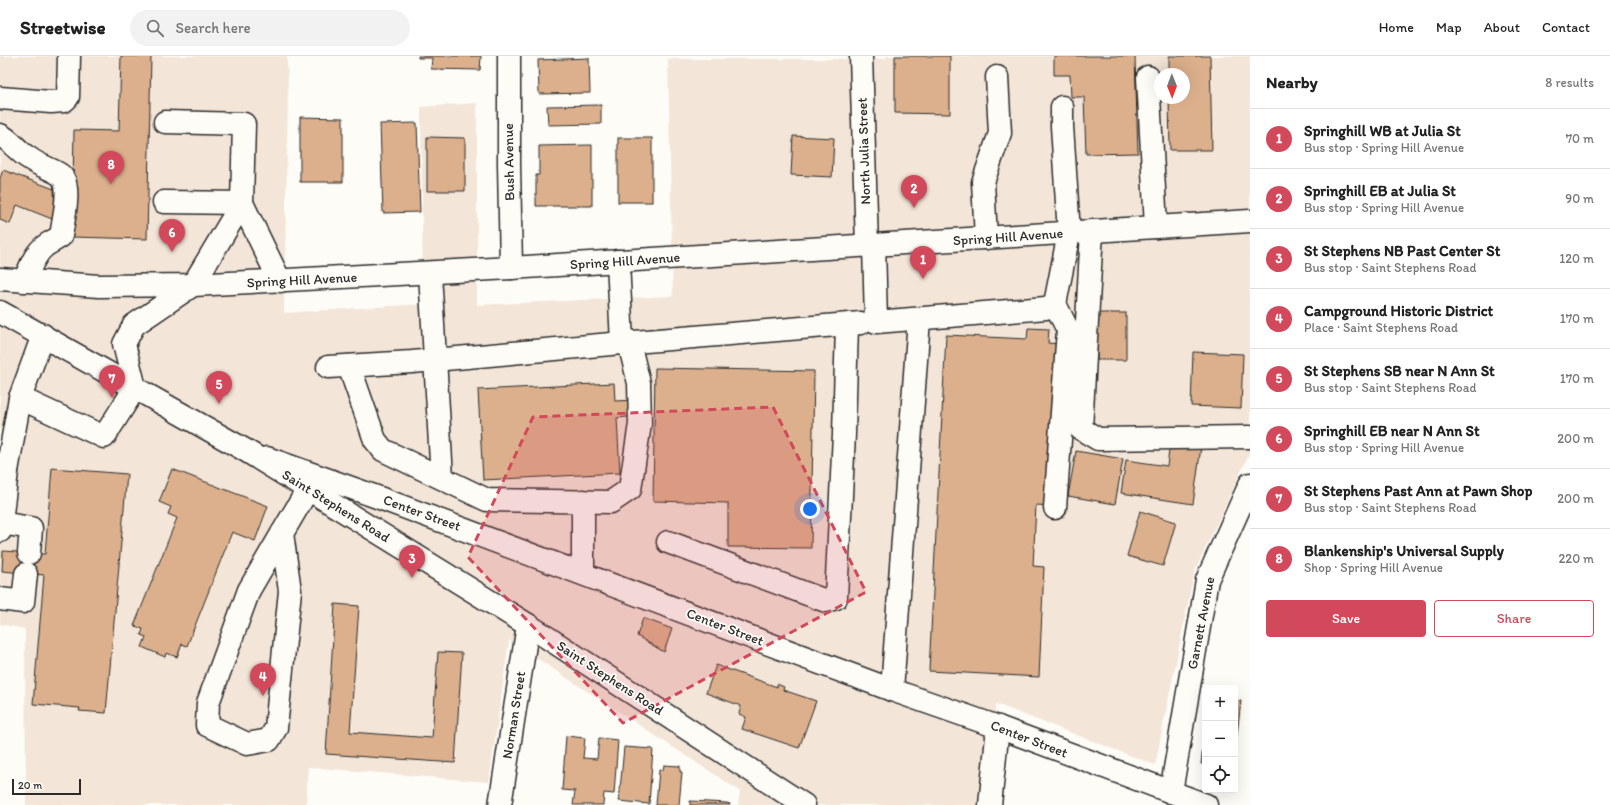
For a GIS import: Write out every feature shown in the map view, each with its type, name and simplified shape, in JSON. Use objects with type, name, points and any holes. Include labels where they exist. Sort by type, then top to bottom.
[{"type":"main road","points":[[0,98],[51,102],[64,101],[68,97],[69,56]]},
{"type":"main road","name":"Bush Avenue","points":[[509,56],[511,268]]},
{"type":"main road","name":"North Julia Street","points":[[861,56],[876,322]]},
{"type":"main road","points":[[986,238],[983,182],[1000,133],[996,77]]},
{"type":"main road","points":[[1148,77],[1156,227]]},
{"type":"main road","points":[[1055,508],[1068,330],[1055,304],[1070,233],[1062,126],[1062,107]]},
{"type":"main road","points":[[165,122],[244,124],[242,203],[280,281]]},
{"type":"main road","points":[[0,134],[28,158],[60,174],[64,178],[67,189],[61,236],[55,241],[46,245],[37,253],[24,281]]},
{"type":"main road","points":[[164,202],[242,203]]},
{"type":"main road","points":[[20,398],[104,437],[135,388],[124,344],[134,325],[193,285],[242,203]]},
{"type":"main road","name":"Spring Hill Avenue","points":[[0,280],[99,286],[193,285],[280,281],[511,268],[1250,221]]},
{"type":"main road","points":[[1092,231],[1081,429],[1098,439],[1250,437]]},
{"type":"main road","points":[[618,261],[626,343],[639,383],[640,424],[630,489],[611,502],[487,500],[384,450],[375,440],[339,366],[434,360],[626,343],[919,319],[1046,308],[1055,304]]},
{"type":"main road","points":[[430,273],[442,478]]},
{"type":"main road","name":"Saint Stephens Road","points":[[0,312],[245,450],[528,625],[804,805]]},
{"type":"main road","points":[[892,690],[919,319]]},
{"type":"main road","points":[[668,542],[826,601],[836,598],[847,325]]},
{"type":"main road","points":[[0,599],[23,602],[31,528],[0,527],[3,471],[20,398],[43,335]]},
{"type":"main road","name":"Center Street","points":[[245,450],[583,573],[892,690],[998,727],[1206,805]]},
{"type":"main road","name":"Garnett Avenue","points":[[1171,792],[1207,580],[1250,484]]},
{"type":"main road","points":[[282,533],[290,590],[276,728],[269,740],[247,744],[208,725],[208,702],[249,590],[282,533],[308,489]]},
{"type":"main road","points":[[583,501],[583,573]]},
{"type":"main road","name":"Norman Street","points":[[500,805],[528,625]]},
{"type":"main road","points":[[990,805],[998,727]]},
{"type":"highlighted area","points":[[773,407],[866,592],[623,723],[468,557],[533,417]]},
{"type":"shaded area","points":[[0,56],[287,56],[288,91],[284,313],[423,304],[421,107],[477,103],[477,305],[673,296],[668,59],[886,59],[886,56],[1250,56],[1250,452],[1194,573],[1155,765],[996,704],[981,805],[738,805],[740,791],[509,640],[489,782],[308,767],[306,805],[26,805],[25,629],[0,624]]},
{"type":"building","points":[[121,56],[151,56],[147,239],[72,237],[74,130],[119,131]]},
{"type":"building","points":[[418,56],[481,56],[480,70],[431,69],[432,58],[418,58]]},
{"type":"building","points":[[895,56],[950,56],[950,114],[895,113]]},
{"type":"building","points":[[1054,56],[1135,56],[1138,153],[1086,154],[1084,97],[1071,97],[1070,75],[1054,75]]},
{"type":"building","points":[[1169,56],[1210,56],[1212,150],[1170,150],[1169,104],[1190,104],[1190,68],[1169,68]]},
{"type":"building","points":[[589,58],[590,93],[539,94],[538,60]]},
{"type":"building","points":[[601,105],[601,124],[548,125],[547,106]]},
{"type":"building","points":[[300,117],[343,118],[343,182],[300,182]]},
{"type":"building","points":[[417,123],[420,212],[383,213],[380,124]]},
{"type":"building","points":[[793,136],[834,138],[832,177],[791,175]]},
{"type":"building","points":[[427,137],[465,138],[465,191],[427,191]]},
{"type":"building","points":[[618,138],[652,138],[652,202],[618,202]]},
{"type":"building","points":[[592,145],[592,206],[536,206],[536,175],[539,175],[539,146]]},
{"type":"building","points":[[3,170],[62,192],[52,219],[17,205],[10,224],[0,220],[0,178]]},
{"type":"building","points":[[1097,313],[1126,313],[1126,360],[1097,360]]},
{"type":"building","points":[[1028,328],[1049,329],[1048,343],[1060,344],[1052,506],[1036,505],[1033,566],[1044,567],[1039,677],[929,671],[946,335],[1027,339]]},
{"type":"building","points":[[1193,352],[1243,354],[1241,408],[1191,406]]},
{"type":"building","points":[[655,368],[814,371],[811,548],[728,547],[728,503],[653,501]]},
{"type":"building","points":[[614,383],[615,401],[637,400],[638,416],[617,418],[620,473],[483,480],[478,390]]},
{"type":"building","points":[[1170,443],[1201,447],[1193,504],[1121,493],[1126,460],[1167,466]]},
{"type":"building","points":[[1076,451],[1123,459],[1115,504],[1068,496]]},
{"type":"building","points":[[52,468],[127,474],[106,713],[79,711],[80,708],[33,704],[44,575],[2,571],[3,551],[45,554]]},
{"type":"building","points":[[172,469],[268,506],[255,541],[232,532],[187,646],[182,644],[177,657],[166,653],[165,657],[142,647],[146,637],[141,635],[143,629],[134,626],[177,518],[168,514],[171,507],[159,502]]},
{"type":"building","points":[[1140,511],[1176,522],[1163,566],[1127,556]]},
{"type":"building","points":[[335,604],[359,606],[350,732],[432,738],[438,652],[462,653],[455,763],[326,754]]},
{"type":"building","points":[[643,618],[672,629],[664,652],[637,636]]},
{"type":"building","points":[[716,665],[777,687],[777,684],[784,687],[783,690],[816,701],[799,748],[742,729],[746,717],[739,714],[741,706],[706,693]]},
{"type":"building","points":[[1238,701],[1241,701],[1238,726]]},
{"type":"building","points":[[566,736],[585,738],[583,758],[597,759],[599,738],[618,740],[614,794],[604,793],[603,805],[573,805],[575,791],[562,790]]},
{"type":"building","points":[[624,747],[653,749],[649,804],[619,801]]},
{"type":"building","points":[[664,765],[680,766],[680,772],[682,772],[679,805],[656,805],[659,770],[663,770]]},
{"type":"building","points":[[690,801],[727,803],[730,805],[690,805]]},
{"type":"place","name":"Blankenship's Universal Supply","points":[[111,184]]},
{"type":"place","name":"Springhill EB at Julia St","points":[[914,208]]},
{"type":"place","name":"Springhill EB near N Ann St","points":[[172,252]]},
{"type":"place","name":"Springhill WB at Julia St","points":[[923,279]]},
{"type":"place","name":"St Stephens Past Ann at Pawn Shop","points":[[112,398]]},
{"type":"place","name":"St Stephens SB near N Ann St","points":[[219,404]]},
{"type":"place","name":"St Stephens NB Past Center St","points":[[412,578]]},
{"type":"place","name":"Campground Historic District","points":[[263,696]]}]
